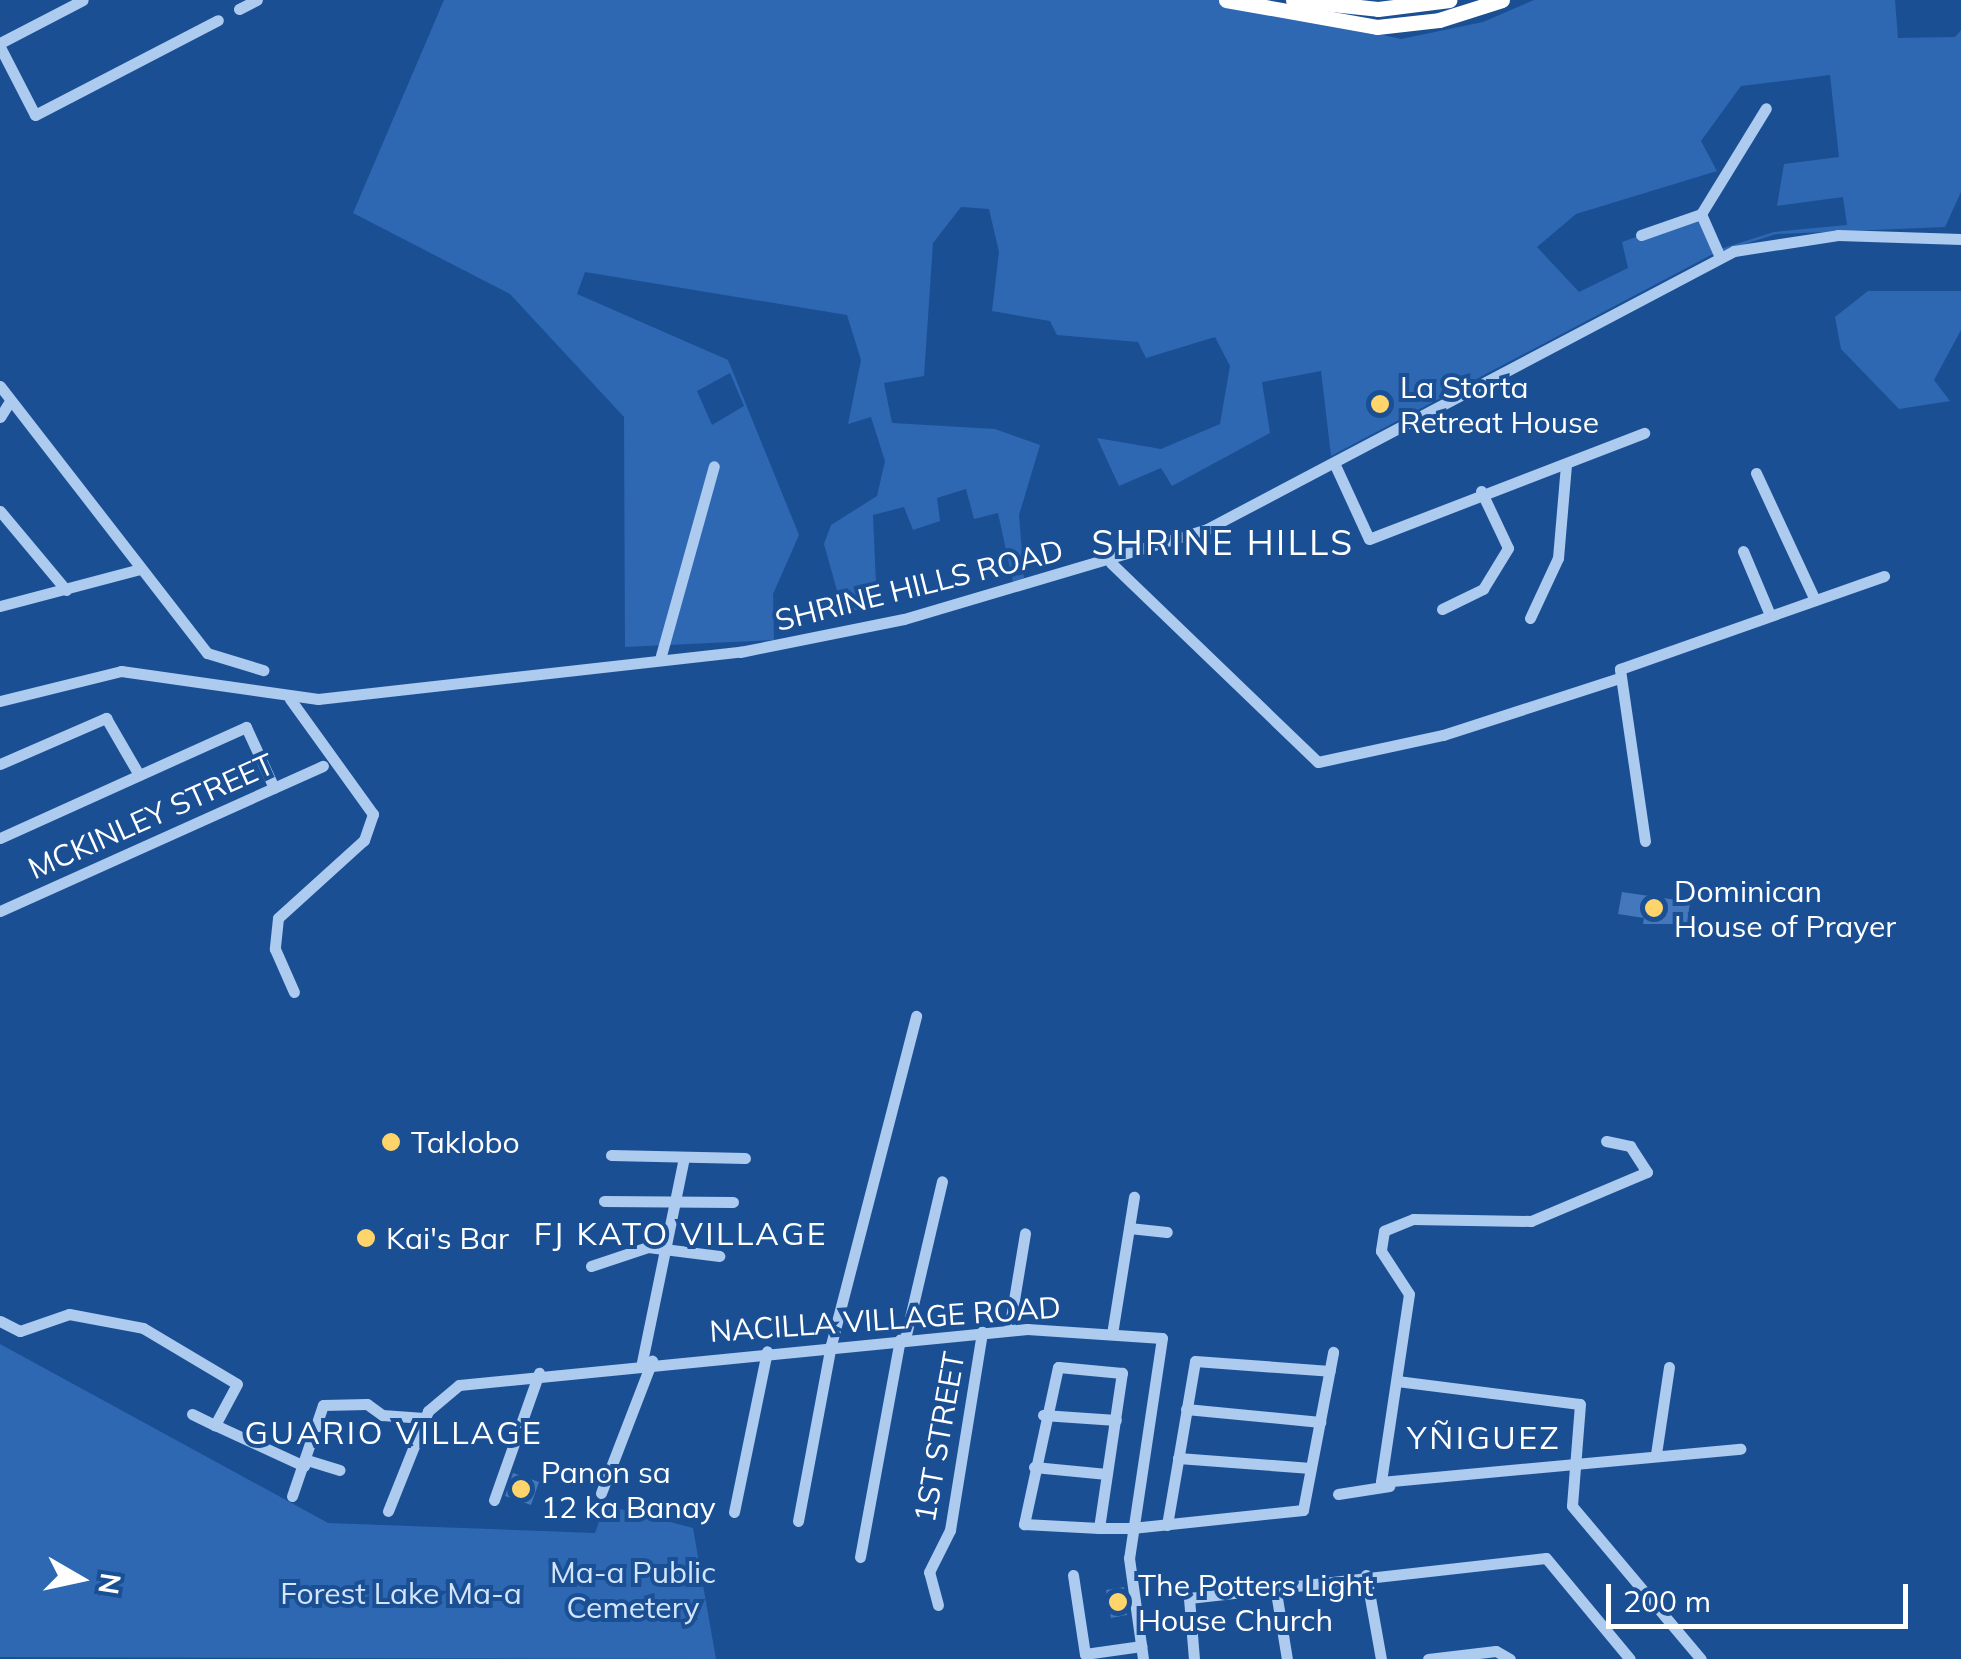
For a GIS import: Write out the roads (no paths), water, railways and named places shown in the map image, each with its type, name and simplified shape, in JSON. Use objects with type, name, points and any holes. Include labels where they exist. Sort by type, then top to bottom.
[{"type":"highway","points":[[1226,0],[1345,11],[1420,24],[1502,0]]},
{"type":"highway","points":[[1345,11],[1449,0]]},
{"type":"street","points":[[83,0],[0,45],[35,115],[218,20]]},
{"type":"street","points":[[240,9],[257,0]]},
{"type":"street","points":[[1642,236],[1701,214],[1766,108]]},
{"type":"street","points":[[1701,214],[1720,257]]},
{"type":"street","name":"SHRINE HILLS ROAD","points":[[0,701],[121,670],[290,698],[660,659],[838,635],[1111,563],[1193,536],[1335,465],[1720,257],[1838,235],[1961,239]]},
{"type":"street","points":[[0,386],[214,660],[263,670]]},
{"type":"street","points":[[0,417],[10,401]]},
{"type":"street","points":[[1335,465],[1369,539],[1482,491],[1644,433]]},
{"type":"street","points":[[1530,618],[1558,558],[1566,464]]},
{"type":"street","points":[[660,659],[714,466]]},
{"type":"street","points":[[1756,473],[1815,600]]},
{"type":"street","points":[[1442,609],[1482,589],[1508,548],[1482,491]]},
{"type":"street","points":[[0,511],[66,590]]},
{"type":"street","points":[[1743,551],[1770,616]]},
{"type":"street","points":[[1111,563],[1318,762],[1442,735],[1616,679],[1631,664],[1884,576]]},
{"type":"street","points":[[0,606],[140,569]]},
{"type":"street","points":[[1616,679],[1645,841]]},
{"type":"street","points":[[290,698],[374,814],[364,840],[278,918],[275,949],[294,992]]},
{"type":"street","points":[[0,764],[106,718],[139,775]]},
{"type":"street","points":[[0,838],[246,727],[274,788]]},
{"type":"street","name":"MCKINLEY STREET","points":[[0,911],[323,766]]},
{"type":"street","points":[[798,1521],[831,1345],[916,1016]]},
{"type":"street","points":[[1389,1486],[1380,1476],[1409,1294],[1381,1251],[1384,1231],[1413,1219],[1530,1221],[1647,1172],[1630,1146],[1606,1141]]},
{"type":"street","points":[[611,1156],[745,1158]]},
{"type":"street","points":[[601,1493],[647,1361],[661,1248],[684,1157]]},
{"type":"street","points":[[860,1557],[903,1339],[942,1182]]},
{"type":"street","points":[[1112,1334],[1134,1197]]},
{"type":"street","points":[[604,1200],[733,1202]]},
{"type":"street","points":[[1129,1228],[1167,1232]]},
{"type":"street","points":[[1009,1330],[1026,1232]]},
{"type":"street","points":[[591,1266],[637,1248],[719,1256]]},
{"type":"street","points":[[0,1321],[20,1331],[69,1314],[143,1328],[236,1384],[215,1425]]},
{"type":"street","name":"NACILLA VILLAGE ROAD","points":[[424,1418],[452,1387],[647,1361],[1009,1330],[1162,1338],[1129,1566],[1142,1652]]},
{"type":"street","name":"1ST STREET","points":[[938,1606],[930,1572],[950,1530],[982,1332]]},
{"type":"street","points":[[734,1512],[766,1351]]},
{"type":"street","points":[[1099,1528],[1120,1370],[1069,1364],[1052,1376],[1024,1524],[1099,1528],[1132,1528],[1303,1510],[1333,1352]]},
{"type":"street","points":[[1167,1525],[1196,1362],[1330,1371]]},
{"type":"street","points":[[1656,1454],[1669,1366]]},
{"type":"street","points":[[494,1500],[539,1374]]},
{"type":"street","points":[[1397,1380],[1576,1402],[1584,1421],[1574,1466],[1572,1506],[1702,1659]]},
{"type":"street","points":[[292,1496],[322,1405],[367,1404],[382,1415],[424,1418],[388,1511]]},
{"type":"street","points":[[1186,1408],[1320,1422]]},
{"type":"street","points":[[192,1414],[305,1463],[340,1470]]},
{"type":"street","points":[[1043,1415],[1116,1420]]},
{"type":"street","points":[[1338,1494],[1656,1454],[1740,1448]]},
{"type":"street","points":[[1178,1458],[1311,1468]]},
{"type":"street","points":[[1034,1468],[1108,1474]]},
{"type":"street","points":[[1194,1659],[1186,1600],[1366,1574],[1546,1558],[1630,1659]]},
{"type":"street","points":[[1073,1574],[1085,1654],[1142,1652]]},
{"type":"street","points":[[1366,1574],[1381,1659]]},
{"type":"street","points":[[1274,1586],[1287,1659]]},
{"type":"street","points":[[1428,1659],[1496,1651],[1510,1659]]},
{"type":"place","name":"La Storta Retreat House","points":[[1380,404]]},
{"type":"place","name":"Dominican House of Prayer","points":[[1654,908]]},
{"type":"place","name":"Taklobo","points":[[391,1142]]},
{"type":"place","name":"Kai's Bar","points":[[366,1238]]},
{"type":"place","name":"Panon sa 12 ka Banay","points":[[521,1489]]},
{"type":"place","name":"The Potters Light House Church","points":[[1118,1602]]},
{"type":"district","name":"SHRINE HILLS","points":[[1223,542]]},
{"type":"district","name":"FJ KATO VILLAGE","points":[[681,1233]]},
{"type":"district","name":"GUARIO VILLAGE","points":[[394,1432]]},
{"type":"district","name":"YÑIGUEZ","points":[[1484,1437]]},
{"type":"park label","name":"Ma-a Public Cemetery","points":[[633,1589]]},
{"type":"park label","name":"Forest Lake Ma-a","points":[[401,1593]]}]
